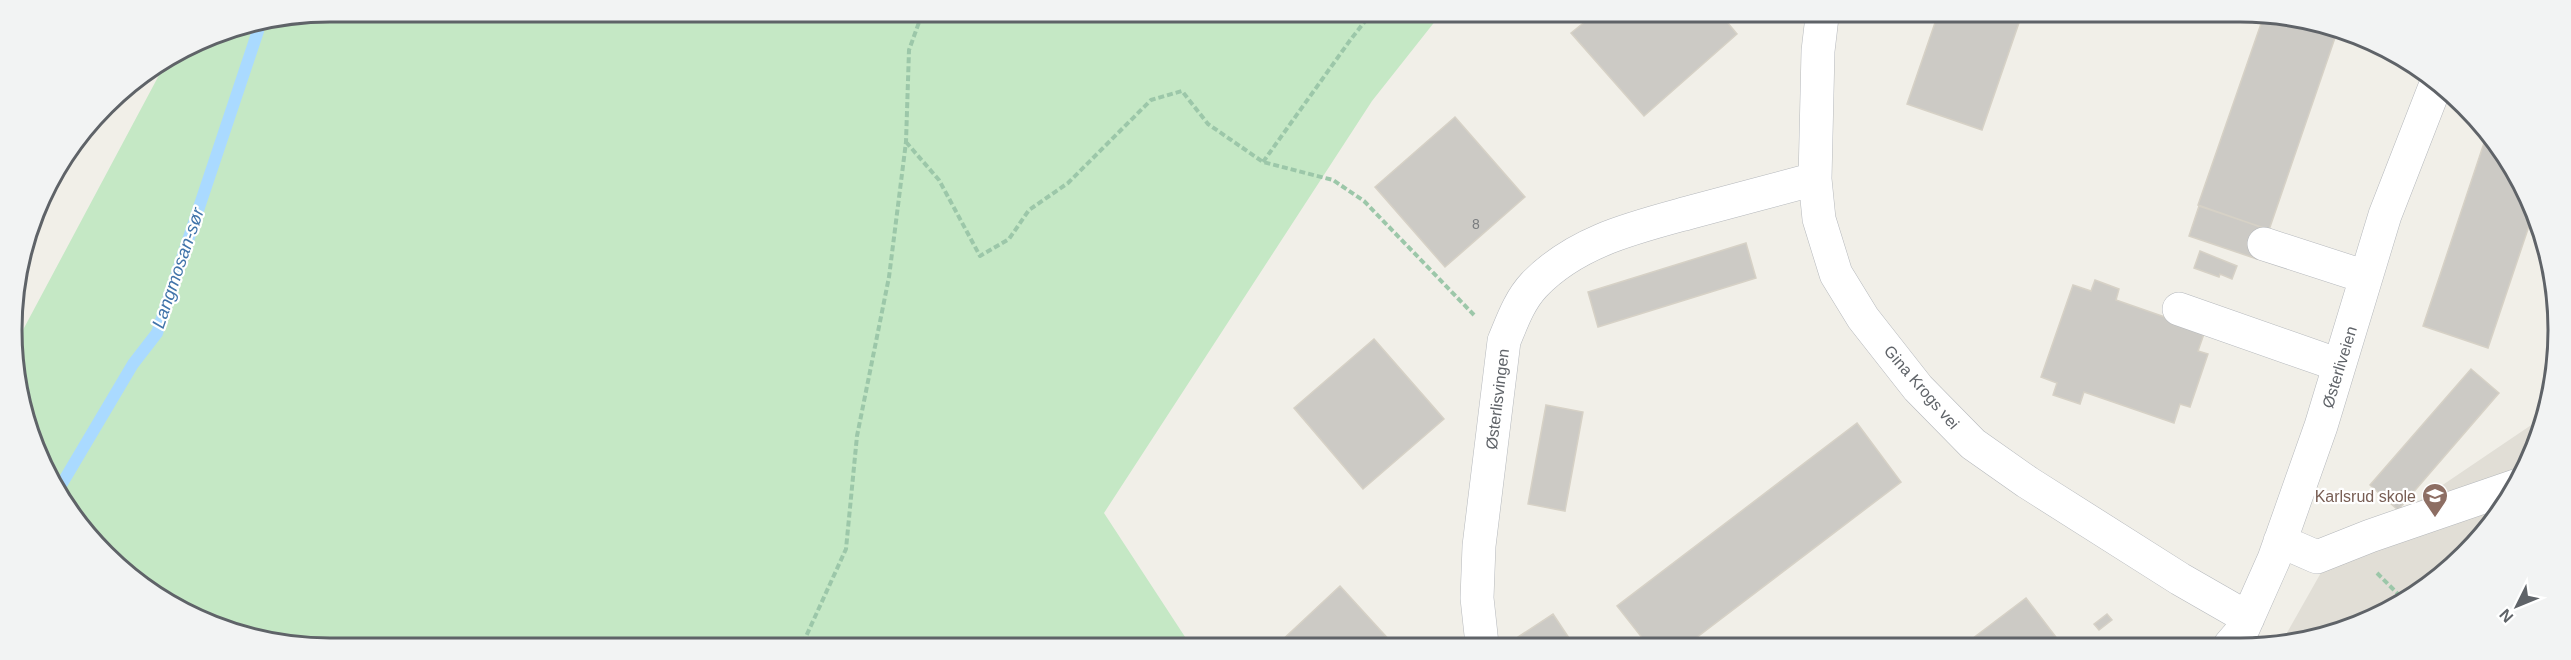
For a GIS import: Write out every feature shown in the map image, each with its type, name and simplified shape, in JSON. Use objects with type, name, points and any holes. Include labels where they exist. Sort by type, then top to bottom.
[{"type":"street","name":"Gina Krogs vei","points":[[1821,22],[1818,51],[1815,179],[1819,219],[1836,273],[1863,318],[1918,388],[1973,444],[2027,482],[2180,579],[2248,618]]},
{"type":"street","name":"Østerliveien","points":[[2235,638],[2248,618],[2280,541],[2321,426],[2385,215],[2433,90]]},
{"type":"street","name":"Østerlisvingen","points":[[1481,638],[1477,598],[1479,546],[1504,341],[1516,310],[1533,286],[1558,263],[1589,245],[1626,230],[1815,179]]},
{"type":"street","points":[[2264,244],[2366,278]]},
{"type":"street","points":[[2179,309],[2339,365]]},
{"type":"street","points":[[2280,541],[2317,557],[2370,536],[2503,490]]},
{"type":"path","points":[[805,638],[846,549],[857,436],[889,277],[906,142],[909,50],[919,22]]},
{"type":"path","points":[[1263,162],[1364,22]]},
{"type":"path","points":[[906,142],[939,180],[980,256],[1008,239],[1029,210],[1068,183],[1151,100],[1182,91],[1208,124],[1263,162],[1333,180],[1364,201],[1476,318]]},
{"type":"shaded area","name":"Karlsrud skole","points":[[2534,423],[2517,466],[2497,501],[2472,533],[2444,561],[2412,586],[2377,606],[2321,627],[2286,634],[2344,532],[2413,505]]},
{"type":"green space","points":[[330,22],[1434,22],[1372,101],[1104,513],[1186,638],[330,638],[290,635],[250,627],[194,606],[159,586],[127,561],[86,517],[54,466],[39,429],[28,390],[22,332],[160,73],[212,46],[270,28]]},
{"type":"building","points":[[1585,22],[1727,22],[1737,34],[1644,116],[1571,33]]},
{"type":"building","points":[[1935,22],[2019,22],[1982,130],[1907,104]]},
{"type":"building","points":[[2261,23],[2301,28],[2335,37],[2269,230],[2198,205]]},
{"type":"building","points":[[1455,117],[1525,197],[1445,267],[1375,187]]},
{"type":"building","points":[[2484,142],[2517,194],[2530,224],[2488,348],[2423,326]]},
{"type":"building","points":[[2199,206],[2267,229],[2257,259],[2189,236]]},
{"type":"building","points":[[1746,243],[1756,278],[1598,327],[1588,292]]},
{"type":"building","points":[[2200,251],[2237,266],[2232,279],[2194,268]]},
{"type":"building","points":[[2095,280],[2119,289],[2116,300],[2205,331],[2198,351],[2208,354],[2190,407],[2180,404],[2174,423],[2084,392],[2080,404],[2053,395],[2057,383],[2041,377],[2073,285],[2091,291]]},
{"type":"building","points":[[1374,339],[1444,419],[1363,489],[1294,408]]},
{"type":"building","points":[[2471,369],[2499,393],[2398,510],[2370,485]]},
{"type":"building","points":[[1546,405],[1583,412],[1565,511],[1528,504]]},
{"type":"building","points":[[1857,423],[1901,482],[1696,638],[1642,638],[1617,606]]},
{"type":"building","points":[[1340,586],[1388,638],[1284,638]]},
{"type":"building","points":[[2026,598],[2057,638],[1973,638]]},
{"type":"building","points":[[1553,614],[1569,638],[1519,638]]},
{"type":"building","points":[[2107,614],[2112,620],[2099,630],[2094,624]]},
{"type":"waterway","name":"Langmosan-sør","points":[[63,482],[133,364],[157,333],[258,31]]},
{"type":"place","name":"Karlsrud skole","points":[[2435,519]]}]
